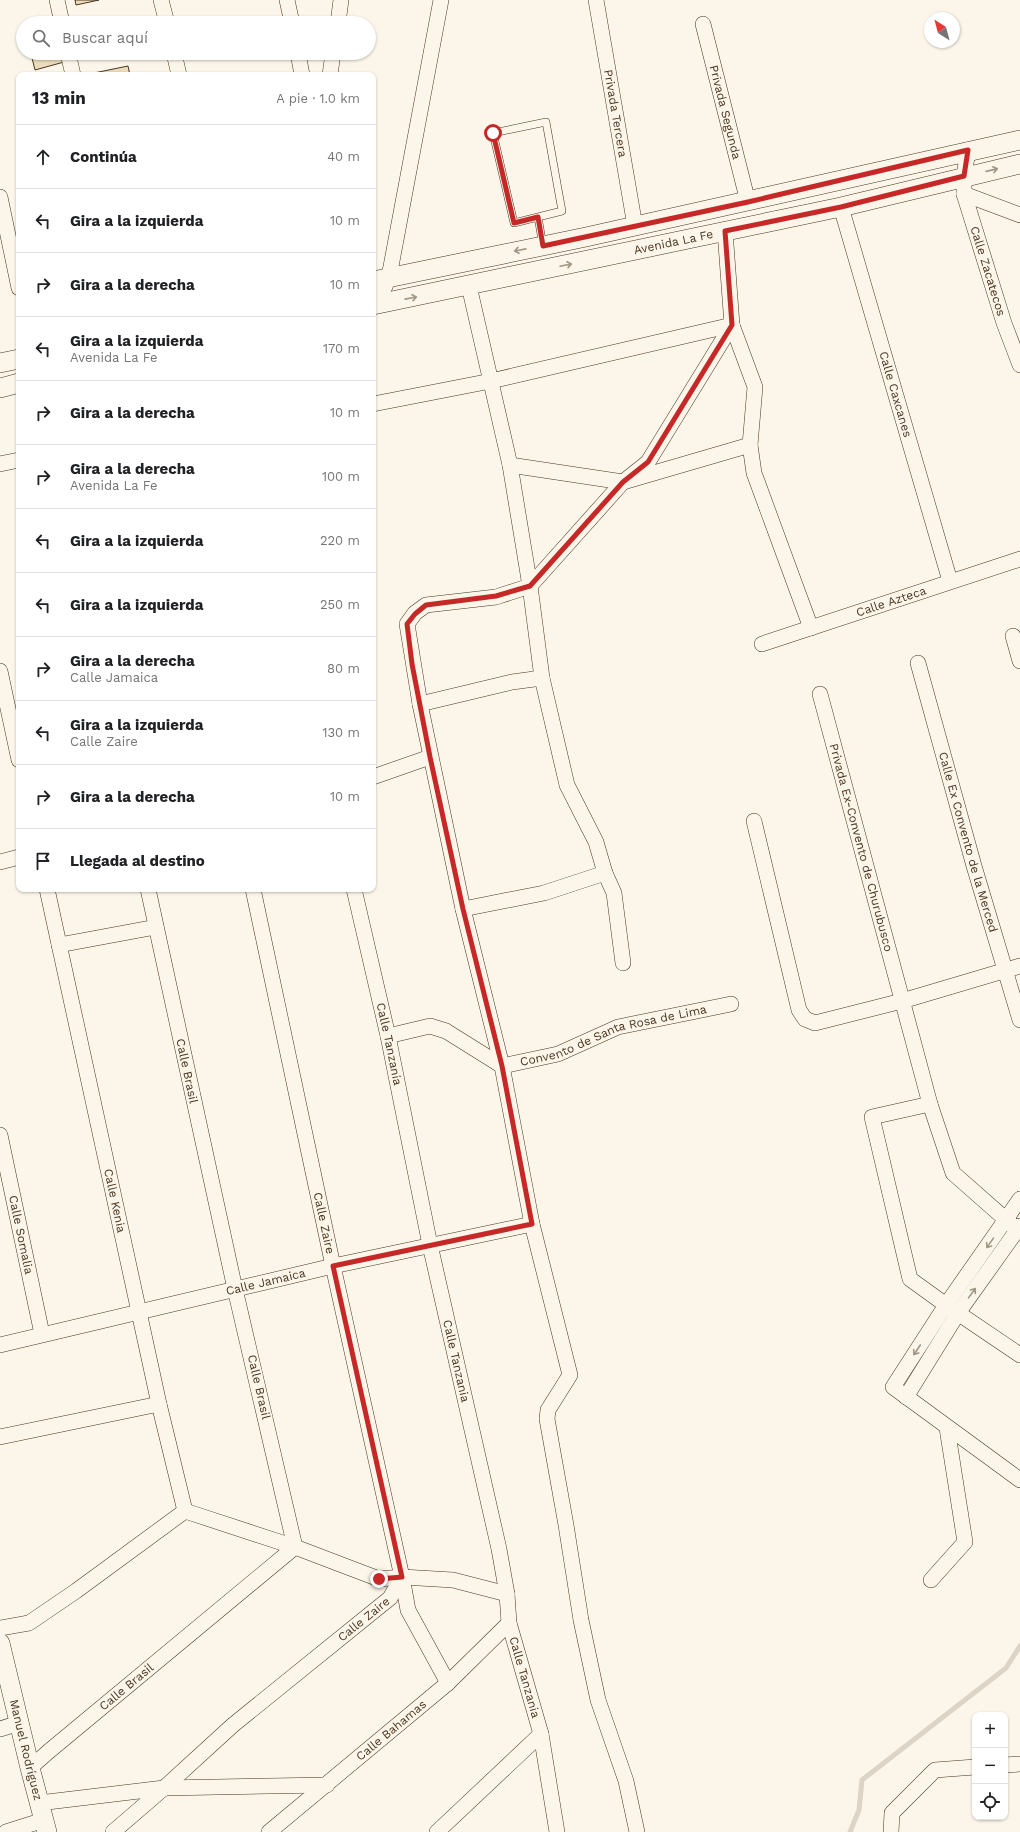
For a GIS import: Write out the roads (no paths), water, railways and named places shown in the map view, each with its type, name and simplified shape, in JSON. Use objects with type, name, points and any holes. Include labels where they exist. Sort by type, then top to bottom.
[{"type":"street","points":[[57,0],[60,16]]},
{"type":"street","points":[[161,0],[165,16]]},
{"type":"street","points":[[288,0],[291,16]]},
{"type":"street","points":[[339,16],[341,0]]},
{"type":"street","points":[[376,301],[441,0]]},
{"type":"street","name":"Privada Tercera","points":[[596,0],[635,226]]},
{"type":"street","name":"Privada Segunda","points":[[704,24],[748,202]]},
{"type":"street","points":[[70,60],[72,72]]},
{"type":"street","points":[[176,60],[178,72]]},
{"type":"street","points":[[299,60],[301,72]]},
{"type":"street","points":[[330,72],[332,60]]},
{"type":"street","name":"Avenida La Fe","points":[[381,279],[748,202],[968,150],[1020,140]]},
{"type":"street","points":[[968,150],[964,185],[1020,215]]},
{"type":"street","name":"Avenida La Fe","points":[[376,305],[841,207],[964,185],[1020,164]]},
{"type":"street","name":"Calle Zacatecos","points":[[964,185],[1004,323],[1020,365]]},
{"type":"street","points":[[0,197],[13,231],[16,260]]},
{"type":"street","name":"Calle Caxcanes","points":[[841,207],[950,581]]},
{"type":"street","points":[[725,231],[732,325],[755,387],[750,444],[754,473],[811,628]]},
{"type":"street","points":[[470,286],[510,465],[530,586],[542,678],[567,785],[596,842],[605,873],[614,893],[623,963]]},
{"type":"street","points":[[376,403],[491,381],[732,325]]},
{"type":"street","points":[[637,1832],[626,1781],[598,1700],[581,1620],[547,1419],[548,1410],[570,1375],[532,1224],[502,1066],[463,909],[430,757],[407,624],[415,614],[426,605],[496,596],[530,586],[623,482],[648,462],[732,325]]},
{"type":"street","points":[[0,363],[16,360]]},
{"type":"street","points":[[0,388],[16,385]]},
{"type":"street","points":[[510,465],[623,482],[750,444]]},
{"type":"street","points":[[0,464],[16,461]]},
{"type":"street","name":"Calle Azteca","points":[[762,644],[1020,559]]},
{"type":"street","points":[[1013,636],[1020,661]]},
{"type":"street","name":"Calle Ex Convento de la Merced","points":[[918,663],[1004,971],[1020,1020]]},
{"type":"street","points":[[0,671],[16,746]]},
{"type":"street","points":[[420,704],[512,682],[542,678]]},
{"type":"street","name":"Privada Ex-Convento de Churubusco","points":[[820,694],[888,940],[902,1001],[930,1104],[953,1173],[1016,1227]]},
{"type":"street","points":[[376,776],[430,757]]},
{"type":"street","points":[[754,821],[799,1010],[805,1020],[815,1023],[902,1001],[1020,966]]},
{"type":"street","points":[[0,862],[16,858]]},
{"type":"street","points":[[463,909],[544,893],[605,873]]},
{"type":"street","name":"Calle Kenia","points":[[48,892],[159,1404],[185,1512]]},
{"type":"street","name":"Calle Brasil","points":[[30,1768],[295,1547],[236,1289],[149,892]]},
{"type":"street","name":"Calle Zaire","points":[[113,1832],[233,1725],[390,1598],[402,1577],[333,1266],[254,892]]},
{"type":"street","name":"Calle Tanzania","points":[[355,892],[388,1036],[430,1245],[497,1541],[507,1594],[509,1623],[541,1734],[556,1832]]},
{"type":"street","points":[[59,944],[156,927]]},
{"type":"street","name":"Convento de Santa Rosa de Lima","points":[[502,1066],[558,1054],[618,1027],[731,1004]]},
{"type":"street","points":[[388,1036],[430,1026],[446,1031],[502,1066]]},
{"type":"street","points":[[930,1104],[872,1117],[910,1279],[1020,1355]]},
{"type":"street","name":"Calle Somalia","points":[[0,1135],[42,1334]]},
{"type":"street","points":[[1020,1199],[1016,1227],[892,1387],[1020,1480]]},
{"type":"street","name":"Calle Jamaica","points":[[0,1344],[333,1266],[532,1224]]},
{"type":"street","points":[[906,1397],[952,1309]]},
{"type":"street","points":[[0,1437],[159,1404]]},
{"type":"street","points":[[931,1580],[965,1542],[947,1428]]},
{"type":"street","points":[[0,1628],[29,1623],[185,1512],[295,1547],[379,1579],[402,1577],[453,1580],[507,1594]]},
{"type":"street","points":[[402,1577],[408,1610],[448,1683]]},
{"type":"street","name":"Calle Bahamas","points":[[269,1832],[448,1683],[509,1623]]},
{"type":"street","name":"Manuel Rodríguez","points":[[0,1643],[30,1768],[44,1818]]},
{"type":"street","points":[[0,1729],[19,1723]]},
{"type":"street","points":[[437,1832],[541,1734]]},
{"type":"street","points":[[1008,1765],[1020,1764]]},
{"type":"street","points":[[891,1832],[892,1813],[935,1770],[972,1767]]},
{"type":"street","points":[[6,1832],[44,1818],[164,1788],[327,1785]]},
{"type":"lane","points":[[546,122],[562,211],[538,217],[514,223],[493,133],[546,122]]},
{"type":"lane","points":[[538,217],[543,246]]},
{"type":"waterway","points":[[850,1832],[859,1810],[862,1780],[1006,1668],[1020,1646]]}]
